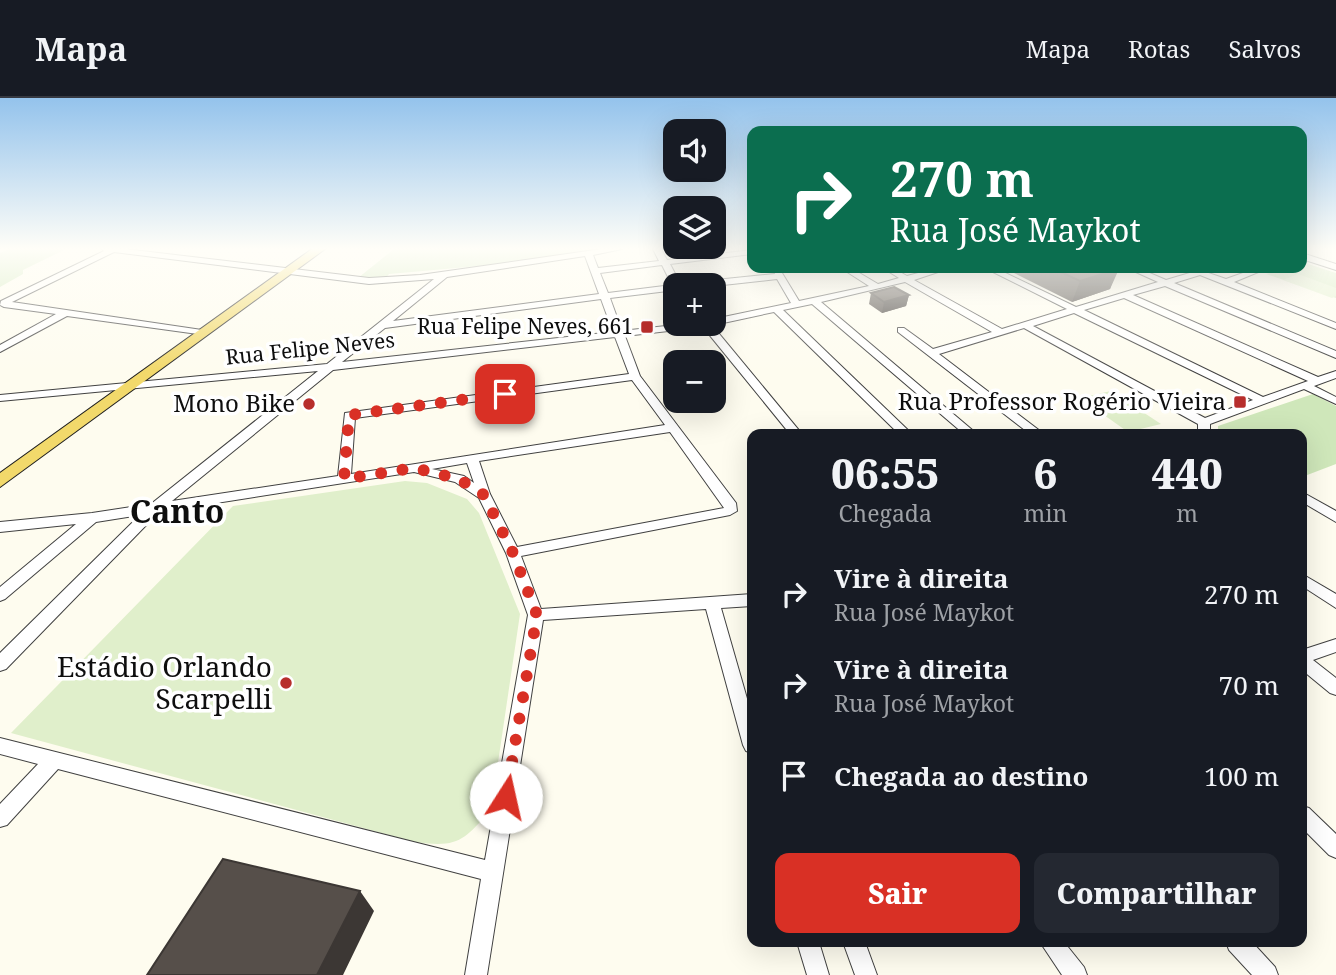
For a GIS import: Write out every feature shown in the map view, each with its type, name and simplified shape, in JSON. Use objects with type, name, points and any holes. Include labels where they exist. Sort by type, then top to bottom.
[{"type":"main road","points":[[0,481],[262,290]]},
{"type":"street","points":[[2,305],[31,290]]},
{"type":"street","points":[[0,664],[154,509],[426,290]]},
{"type":"street","points":[[513,553],[730,512],[731,506],[635,376],[600,290]]},
{"type":"street","points":[[381,326],[647,290]]},
{"type":"street","points":[[788,290],[797,305]]},
{"type":"street","points":[[726,319],[864,290]]},
{"type":"street","points":[[926,290],[1000,332]]},
{"type":"street","points":[[1034,290],[1263,401]]},
{"type":"street","points":[[930,353],[1142,290]]},
{"type":"street","points":[[1182,290],[1336,355]]},
{"type":"street","points":[[1246,290],[1336,326]]},
{"type":"street","points":[[1125,295],[1318,381]]},
{"type":"street","points":[[815,301],[965,429]]},
{"type":"street","points":[[2,305],[202,333]]},
{"type":"street","points":[[776,309],[901,429]]},
{"type":"street","points":[[0,349],[66,313]]},
{"type":"street","points":[[1025,325],[1201,429]]},
{"type":"street","name":"Rua Felipe Neves","points":[[0,398],[330,367],[663,329]]},
{"type":"street","points":[[901,330],[1031,429]]},
{"type":"street","points":[[716,336],[792,429]]},
{"type":"street","points":[[1208,429],[1263,401],[1336,374]]},
{"type":"street","points":[[344,479],[349,415],[635,376]]},
{"type":"street","points":[[1304,385],[1336,401]]},
{"type":"street","points":[[0,527],[154,509],[671,428]]},
{"type":"street","points":[[472,459],[484,495],[513,553],[537,615],[476,975]]},
{"type":"street","points":[[414,468],[459,479],[484,495]]},
{"type":"street","points":[[1307,498],[1336,517]]},
{"type":"street","points":[[0,595],[92,518]]},
{"type":"street","points":[[1307,582],[1336,602]]},
{"type":"street","points":[[537,615],[747,600]]},
{"type":"street","points":[[712,603],[747,727]]},
{"type":"street","points":[[1307,656],[1336,645]]},
{"type":"street","points":[[1307,662],[1336,688]]},
{"type":"street","points":[[0,746],[183,795],[494,872]]},
{"type":"street","points":[[0,818],[54,761]]},
{"type":"street","points":[[1307,820],[1336,848]]},
{"type":"street","points":[[810,947],[818,975]]},
{"type":"street","points":[[861,947],[866,975]]},
{"type":"street","points":[[1055,947],[1076,975]]},
{"type":"street","points":[[1242,947],[1267,975]]},
{"type":"green space","points":[[1310,290],[1336,290],[1336,296],[1332,298]]},
{"type":"green space","points":[[1312,290],[1336,290],[1336,298]]},
{"type":"green space","points":[[1111,391],[1161,424],[1140,429],[1124,429],[1080,398]]},
{"type":"green space","points":[[1313,394],[1336,406],[1336,464],[1307,475],[1307,429],[1218,429],[1218,426]]},
{"type":"green space","name":"Estádio Orlando Scarpelli","points":[[405,481],[427,483],[467,499],[479,513],[520,614],[491,810],[459,840],[441,844],[415,842],[11,733],[233,506]]},
{"type":"building","points":[[899,290],[909,295],[884,302],[871,293]]},
{"type":"building","points":[[223,859],[360,891],[317,975],[147,975]]},
{"type":"place","name":"Rua Felipe Neves, 661","points":[[647,327]]},
{"type":"place","name":"Rua Professor Rogério Vieira","points":[[1240,402]]},
{"type":"place","name":"Mono Bike","points":[[309,404]]},
{"type":"place","name":"Estádio Orlando Scarpelli","points":[[286,683]]},
{"type":"district","name":"Canto","points":[[177,512]]},
{"type":"route","points":[[505,394],[349,415],[344,479],[414,468],[459,479],[484,495],[513,553],[537,615],[506,797]]}]
